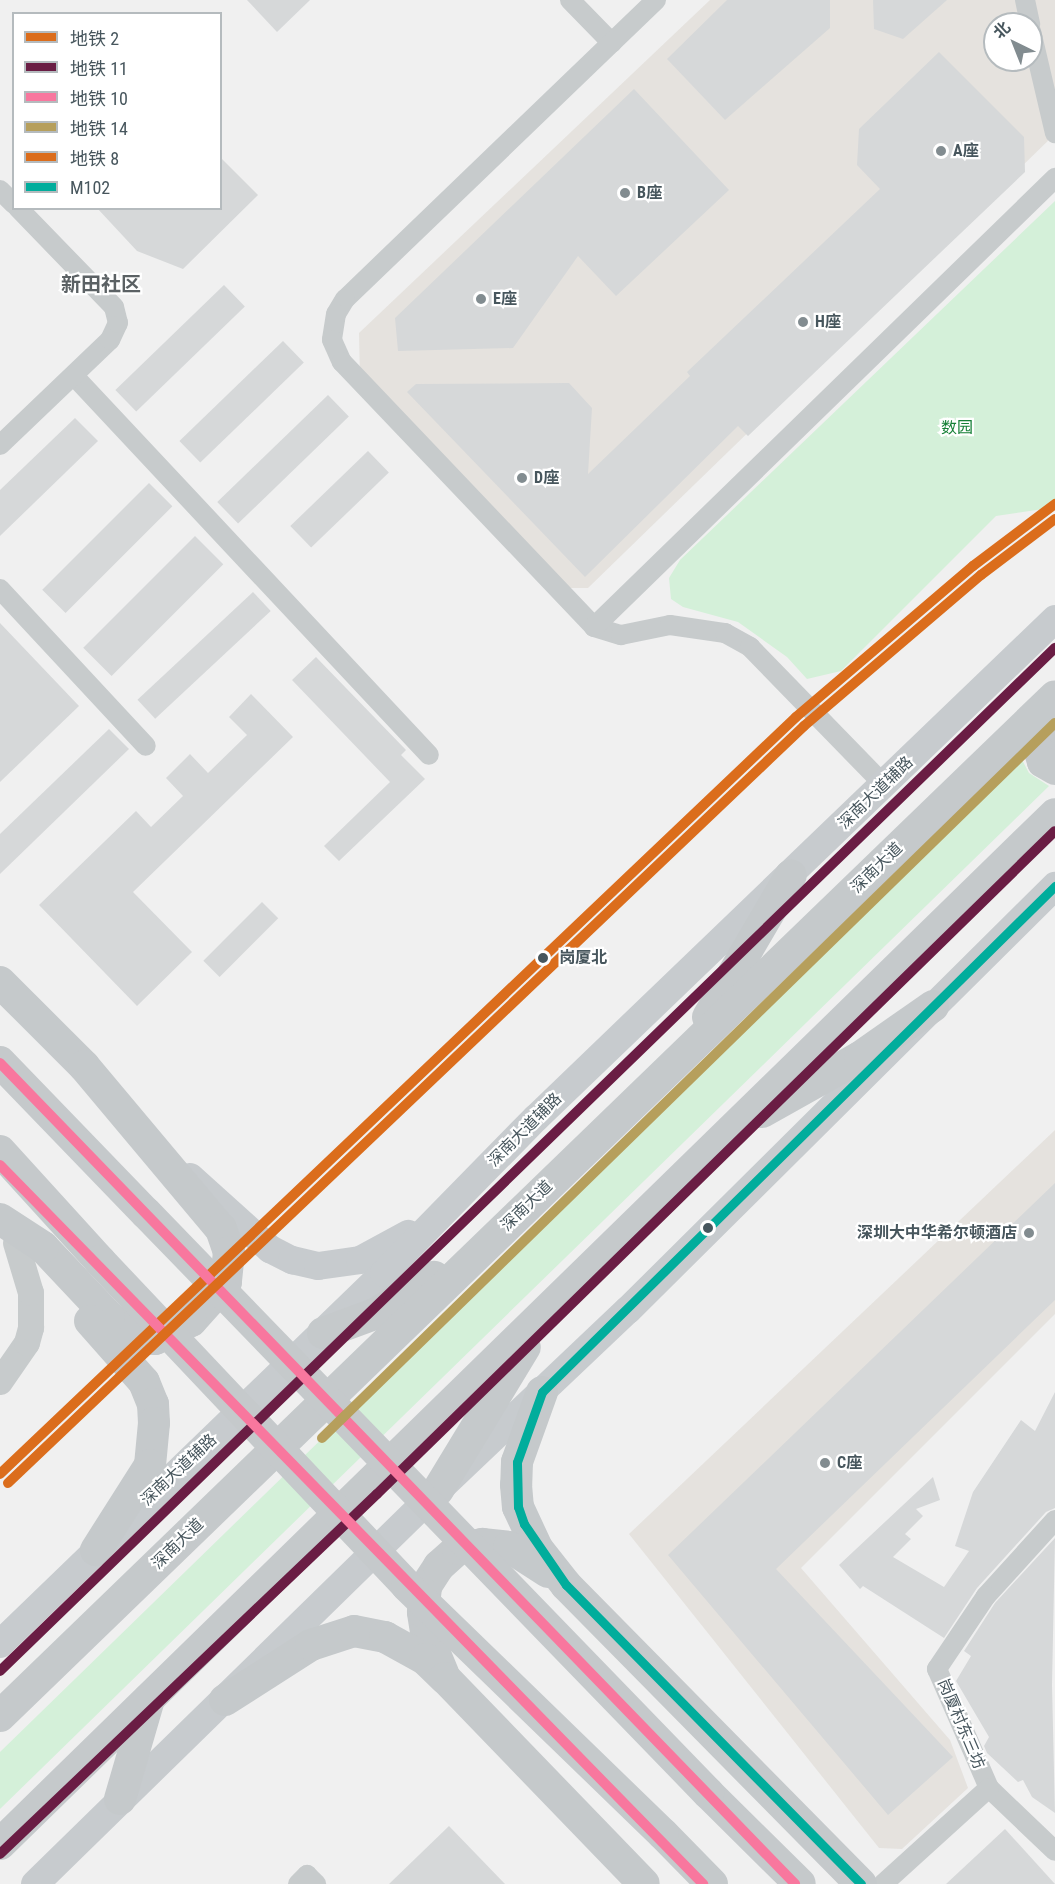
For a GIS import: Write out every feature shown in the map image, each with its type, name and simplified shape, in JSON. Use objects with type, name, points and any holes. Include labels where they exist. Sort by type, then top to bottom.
[{"type":"main road","name":"深南大道辅路","points":[[0,1644],[323,1333],[536,1118],[1055,619]]},
{"type":"main road","name":"深南大道","points":[[0,1716],[1055,696]]},
{"type":"main road","points":[[1055,729],[1040,752],[1043,762],[1055,769]]},
{"type":"main road","points":[[0,1844],[1055,814]]},
{"type":"main road","points":[[687,1051],[791,875]]},
{"type":"main road","points":[[35,1884],[438,1490],[542,1392],[1055,886]]},
{"type":"main road","points":[[0,982],[84,1066],[221,1229],[230,1252],[225,1282],[219,1293],[198,1315],[173,1332],[146,1338],[124,1329],[43,1247],[5,1229]]},
{"type":"main road","points":[[729,1130],[826,1078],[933,1006]]},
{"type":"main road","points":[[0,1062],[708,1793],[800,1884]]},
{"type":"main road","points":[[140,1134],[270,1249],[318,1266],[360,1260],[391,1246],[463,1193]]},
{"type":"main road","points":[[0,1151],[100,1261],[407,1586],[712,1884]]},
{"type":"main road","points":[[5,1229],[130,1363],[144,1382],[153,1404],[154,1444],[150,1465],[96,1550]]},
{"type":"main road","points":[[323,1333],[375,1314],[479,1252]]},
{"type":"main road","points":[[438,1490],[563,1293]]},
{"type":"main road","points":[[542,1392],[518,1462],[518,1507],[537,1548],[566,1585],[861,1884]]},
{"type":"main road","points":[[446,1678],[426,1632],[423,1612],[426,1586],[439,1566],[459,1549],[482,1544],[509,1547],[566,1585]]},
{"type":"main road","points":[[225,1700],[311,1645],[354,1631],[404,1646],[446,1678],[644,1884]]},
{"type":"main road","points":[[120,1799],[150,1697]]},
{"type":"street","points":[[570,0],[612,43]]},
{"type":"street","points":[[656,0],[345,300],[332,327],[332,340],[342,362],[594,627],[621,635],[670,625],[725,633],[750,647],[884,785]]},
{"type":"street","points":[[1041,72],[1055,133]]},
{"type":"street","points":[[594,627],[1055,178]]},
{"type":"street","points":[[0,190],[12,202]]},
{"type":"street","points":[[0,445],[110,340],[118,323],[114,307],[20,210]]},
{"type":"street","points":[[74,376],[429,755]]},
{"type":"street","points":[[0,589],[146,746]]},
{"type":"street","points":[[0,1382],[15,1363],[31,1328],[32,1293],[5,1229]]},
{"type":"street","name":"岗厦村东三坊","points":[[988,1788],[937,1669],[986,1596],[1055,1520]]},
{"type":"street","points":[[883,1884],[988,1788],[1055,1851]]},
{"type":"street","points":[[298,1884],[307,1875],[316,1884]]},
{"type":"shaded area","points":[[710,0],[1055,0],[1055,134],[588,588],[556,588],[360,379],[359,333]]},
{"type":"shaded area","points":[[1055,1130],[1055,1314],[801,1568],[950,1740],[968,1788],[902,1849],[879,1848],[629,1534]]},
{"type":"green space","name":"数园","points":[[1055,201],[1055,501],[1043,509],[996,516],[841,671],[807,679],[787,657],[738,622],[683,607],[671,599],[669,578],[680,560]]},
{"type":"green space","points":[[1021,758],[1029,773],[1049,786],[0,1809],[0,1752]]},
{"type":"building","points":[[247,0],[310,0],[277,32]]},
{"type":"building","points":[[727,0],[830,0],[830,28],[725,120],[667,59]]},
{"type":"building","points":[[873,0],[947,0],[903,39],[874,29]]},
{"type":"building","points":[[939,52],[1024,137],[1025,172],[748,436],[738,426],[585,577],[407,392],[416,384],[569,383],[592,408],[588,474],[690,376],[687,372],[880,189],[857,165],[859,129]]},
{"type":"building","points":[[634,89],[729,190],[616,296],[578,256],[513,348],[398,351],[395,318]]},
{"type":"building","points":[[222,159],[258,195],[183,269],[137,251],[99,210],[222,210]]},
{"type":"building","points":[[224,285],[245,307],[136,411],[115,390]]},
{"type":"building","points":[[283,341],[304,363],[200,463],[179,441]]},
{"type":"building","points":[[328,395],[349,417],[238,524],[217,502]]},
{"type":"building","points":[[75,418],[98,441],[0,536],[0,490]]},
{"type":"building","points":[[368,451],[389,473],[311,548],[290,526]]},
{"type":"building","points":[[149,483],[172,506],[66,613],[42,590]]},
{"type":"building","points":[[195,536],[223,564],[112,676],[83,648]]},
{"type":"building","points":[[253,592],[271,611],[155,719],[137,700]]},
{"type":"building","points":[[0,623],[79,706],[0,782]]},
{"type":"building","points":[[316,657],[406,750],[401,755],[425,779],[339,861],[324,846],[390,782],[292,680]]},
{"type":"building","points":[[251,694],[293,737],[133,892],[192,952],[137,1006],[39,905],[136,811],[151,827],[183,796],[166,778],[190,754],[208,773],[247,735],[229,717]]},
{"type":"building","points":[[109,729],[129,749],[0,874],[0,834]]},
{"type":"building","points":[[262,902],[278,918],[220,977],[203,961]]},
{"type":"building","points":[[1055,1183],[1055,1300],[776,1569],[953,1757],[888,1815],[668,1555]]},
{"type":"building","points":[[1055,1392],[1055,1508],[1046,1512],[977,1588],[944,1638],[863,1586],[860,1589],[839,1565],[933,1477],[940,1500],[916,1509],[923,1516],[905,1534],[911,1539],[893,1557],[944,1587],[969,1551],[955,1546],[973,1492],[1021,1420],[1035,1431]]},
{"type":"building","points":[[1055,1538],[1052,1685],[1055,1813],[1032,1797],[1023,1780],[1018,1782],[987,1753],[984,1746],[989,1737],[956,1681],[971,1656],[964,1651],[995,1603]]},
{"type":"building","points":[[449,1826],[505,1884],[389,1884]]},
{"type":"building","points":[[1005,1829],[1055,1884],[946,1884]]},
{"type":"metro line","name":"2","points":[[0,1474],[796,717],[973,566],[1055,504]]},
{"type":"metro line","name":"8","points":[[8,1483],[804,726],[981,575],[1055,519]]},
{"type":"metro line","name":"11","points":[[0,1671],[1055,648]]},
{"type":"metro line","name":"14","points":[[322,1438],[1055,723]]},
{"type":"metro line","name":"11","points":[[0,1854],[377,1494],[1055,831]]},
{"type":"metro line","name":"10","points":[[0,1063],[795,1884]]},
{"type":"metro line","name":"10","points":[[0,1165],[703,1884]]},
{"type":"transit line","name":"M102","points":[[861,1884],[566,1585],[524,1524],[518,1507],[517,1462],[542,1392],[1055,886]]},
{"type":"place","name":"A座","points":[[941,151]]},
{"type":"place","name":"B座","points":[[625,193]]},
{"type":"place","name":"E座","points":[[481,299]]},
{"type":"place","name":"H座","points":[[803,322]]},
{"type":"place","name":"D座","points":[[522,478]]},
{"type":"place","name":"岗厦北","points":[[543,958]]},
{"type":"place","name":"深圳大中华希尔顿酒店","points":[[1029,1233]]},
{"type":"place","name":"C座","points":[[825,1463]]},
{"type":"district","name":"新田社区","points":[[101,284]]}]
